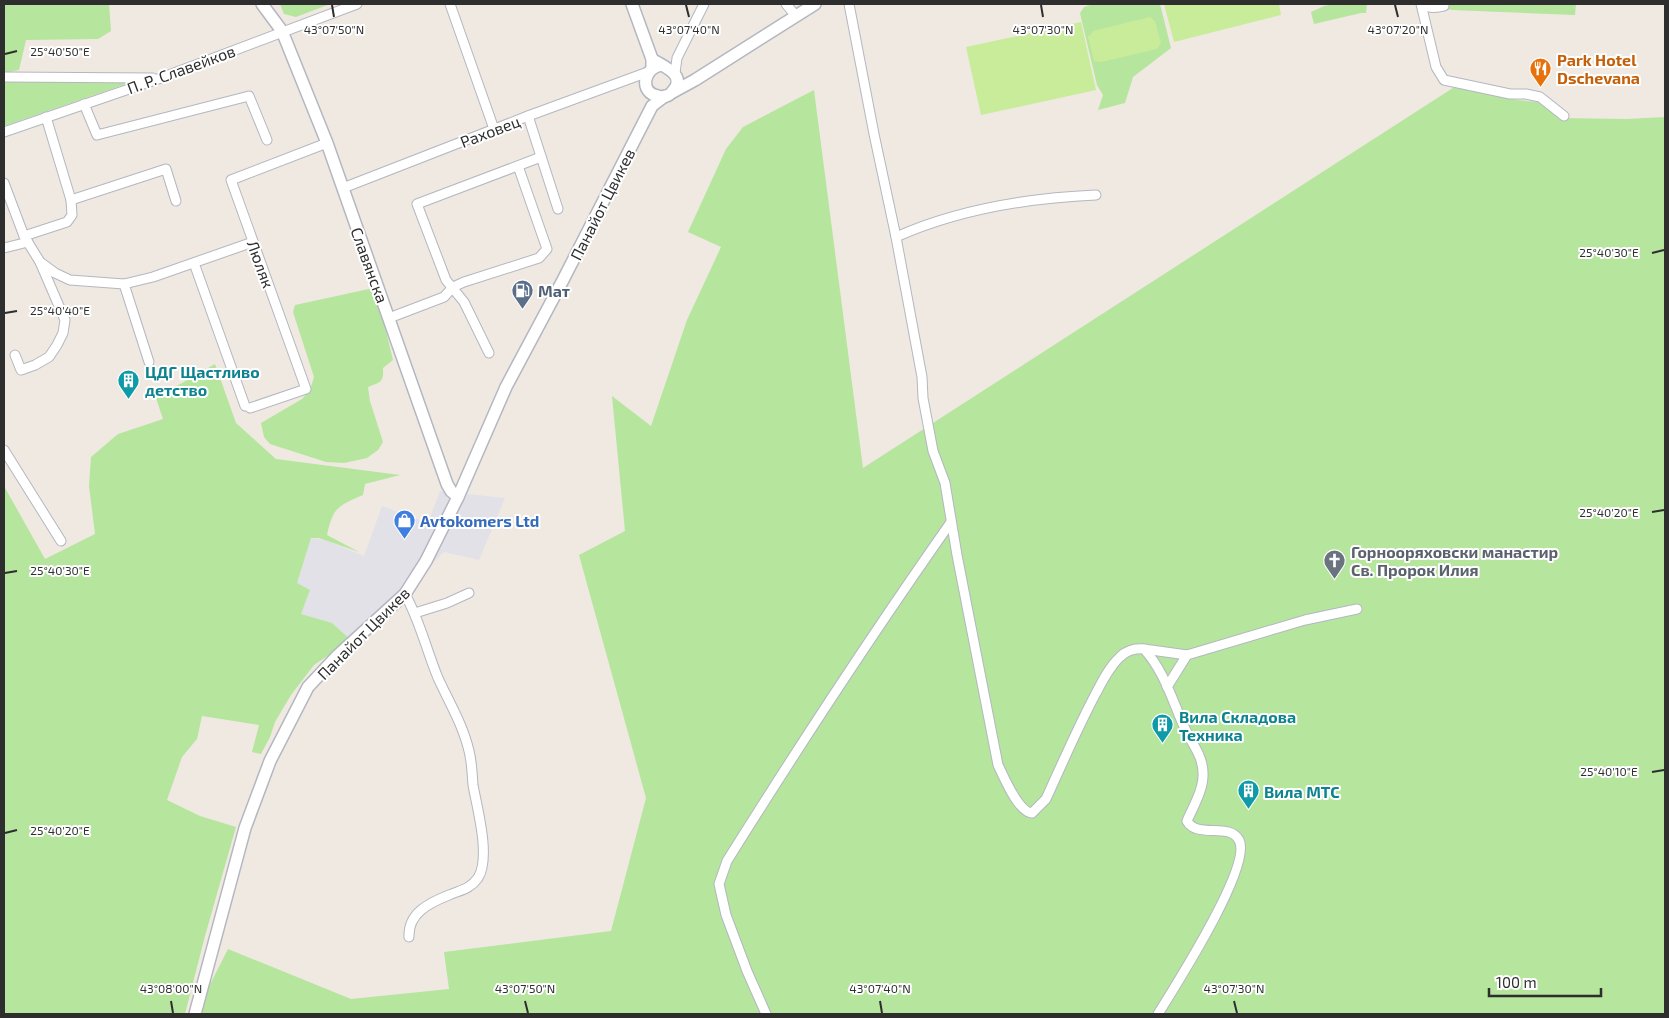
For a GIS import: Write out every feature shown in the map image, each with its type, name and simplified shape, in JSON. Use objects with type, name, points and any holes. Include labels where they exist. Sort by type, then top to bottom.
[{"type":"street","name":"Славянска","points":[[262,4],[282,31],[343,188],[447,484],[458,497]]},
{"type":"street","name":"П. Р. Славейков","points":[[4,132],[161,78],[357,4]]},
{"type":"street","points":[[450,4],[494,129]]},
{"type":"street","points":[[632,4],[656,96],[672,86],[690,83],[815,4]]},
{"type":"street","points":[[672,86],[678,58],[704,4]]},
{"type":"street","points":[[786,4],[796,16]]},
{"type":"street","points":[[849,4],[896,237],[922,377],[923,398],[933,451],[945,483],[998,765],[1009,789],[1024,810],[1032,813],[1046,799],[1078,729],[1105,677],[1115,662],[1127,651],[1134,648],[1144,648],[1188,655],[1305,620],[1357,609]]},
{"type":"street","points":[[1422,4],[1436,8],[1444,6]]},
{"type":"street","points":[[1422,4],[1436,67],[1444,80],[1510,94],[1526,94],[1540,97],[1564,116]]},
{"type":"street","points":[[651,72],[678,58]]},
{"type":"street","points":[[651,72],[669,68],[672,86]]},
{"type":"street","points":[[651,72],[652,106]]},
{"type":"street","name":"Раховец","points":[[343,188],[528,116],[651,72]]},
{"type":"street","points":[[4,77],[161,78]]},
{"type":"street","name":"Панайот Цвикев","points":[[195,1014],[244,828],[270,761],[308,687],[337,656],[404,594],[416,580],[458,497],[506,387],[652,106],[672,86]]},
{"type":"street","points":[[84,104],[96,135],[249,96],[266,140]]},
{"type":"street","points":[[528,116],[558,209]]},
{"type":"street","points":[[4,248],[67,222],[72,215],[71,200],[46,117]]},
{"type":"street","name":"Люляк","points":[[194,263],[247,407],[306,389],[231,180],[326,143]]},
{"type":"street","points":[[489,352],[464,302],[446,280],[417,204],[542,157]]},
{"type":"street","points":[[390,318],[444,297],[453,287],[464,282],[539,258],[546,249],[518,166]]},
{"type":"street","points":[[71,200],[166,169],[176,202]]},
{"type":"street","points":[[4,183],[26,239],[40,262],[65,320],[63,333],[58,345],[49,357],[22,370],[16,355]]},
{"type":"street","points":[[896,237],[920,226],[998,206],[1061,197],[1096,195]]},
{"type":"street","points":[[40,262],[55,273],[70,280],[124,284],[153,277],[253,242]]},
{"type":"street","points":[[124,284],[149,362]]},
{"type":"street","points":[[4,450],[60,541]]},
{"type":"street","points":[[766,1014],[747,971],[726,914],[719,884],[727,861],[841,683],[951,522]]},
{"type":"street","points":[[415,613],[468,593]]},
{"type":"street","points":[[404,594],[415,613],[469,751],[483,844],[482,870],[473,884],[466,889],[443,897],[420,911],[409,925],[409,938]]},
{"type":"street","points":[[1144,648],[1153,658],[1168,687],[1187,732],[1198,751],[1204,770],[1201,785],[1187,821],[1197,828],[1228,832],[1235,835],[1240,840],[1241,854],[1213,923],[1158,1014]]},
{"type":"street","points":[[1168,687],[1188,655]]},
{"type":"shaded area","points":[[440,491],[505,498],[479,560],[444,552],[351,640],[332,624],[301,614],[296,584],[311,538],[325,540],[364,556],[382,506],[428,523]]},
{"type":"green space","points":[[4,4],[109,4],[111,31],[98,39],[26,40],[19,70],[4,73]]},
{"type":"green space","points":[[280,4],[330,4],[296,17],[284,14]]},
{"type":"green space","points":[[1093,4],[1160,4],[1171,48],[1133,77],[1125,103],[1098,110],[1103,95],[1097,85],[1080,13],[1084,7]]},
{"type":"green space","points":[[1164,4],[1279,4],[1281,15],[1174,42]]},
{"type":"green space","points":[[1367,4],[1366,13],[1314,24],[1311,12],[1324,6]]},
{"type":"green space","points":[[1427,4],[1576,4],[1575,15],[1453,10],[1436,8]]},
{"type":"green space","points":[[1150,17],[1155,21],[1161,43],[1157,49],[1101,62],[1094,61],[1088,37],[1093,31]]},
{"type":"green space","points":[[1081,22],[1096,90],[981,115],[966,47]]},
{"type":"green space","points":[[127,80],[129,83],[4,126],[4,82]]},
{"type":"green space","points":[[1456,86],[1517,100],[1538,102],[1559,118],[1627,119],[1665,117],[1665,1014],[195,1014],[228,949],[351,999],[449,989],[444,952],[611,931],[646,798],[579,555],[625,531],[612,396],[651,426],[687,320],[721,247],[688,232],[726,149],[743,127],[814,90],[863,468]]},
{"type":"green space","points":[[369,289],[377,294],[393,360],[383,368],[382,379],[368,387],[370,401],[383,442],[378,450],[367,458],[344,463],[326,462],[270,444],[264,437],[261,423],[302,399],[310,390],[314,377],[293,312],[295,305]]},
{"type":"green space","points":[[215,364],[236,423],[276,459],[400,475],[365,484],[363,495],[342,505],[334,513],[327,535],[359,552],[319,538],[311,538],[297,583],[310,590],[301,614],[332,623],[351,640],[314,665],[291,695],[275,722],[261,754],[252,752],[259,725],[202,716],[197,739],[182,757],[167,800],[200,816],[236,827],[185,1014],[4,1014],[4,486],[45,559],[95,534],[89,486],[91,457],[118,434],[163,419],[156,398]]},
{"type":"place","name":"Park Hotel Dschevana","points":[[1541,87]]},
{"type":"place","name":"Мат","points":[[522,309]]},
{"type":"place","name":"ЦДГ Щастливо детство","points":[[129,399]]},
{"type":"place","name":"Avtokomers Ltd","points":[[404,539]]},
{"type":"place","name":"Горнооряховски манастир Св. Пророк Илия","points":[[1335,579]]},
{"type":"place","name":"Вила Складова Техника","points":[[1163,744]]},
{"type":"place","name":"Вила МТС","points":[[1248,810]]}]
